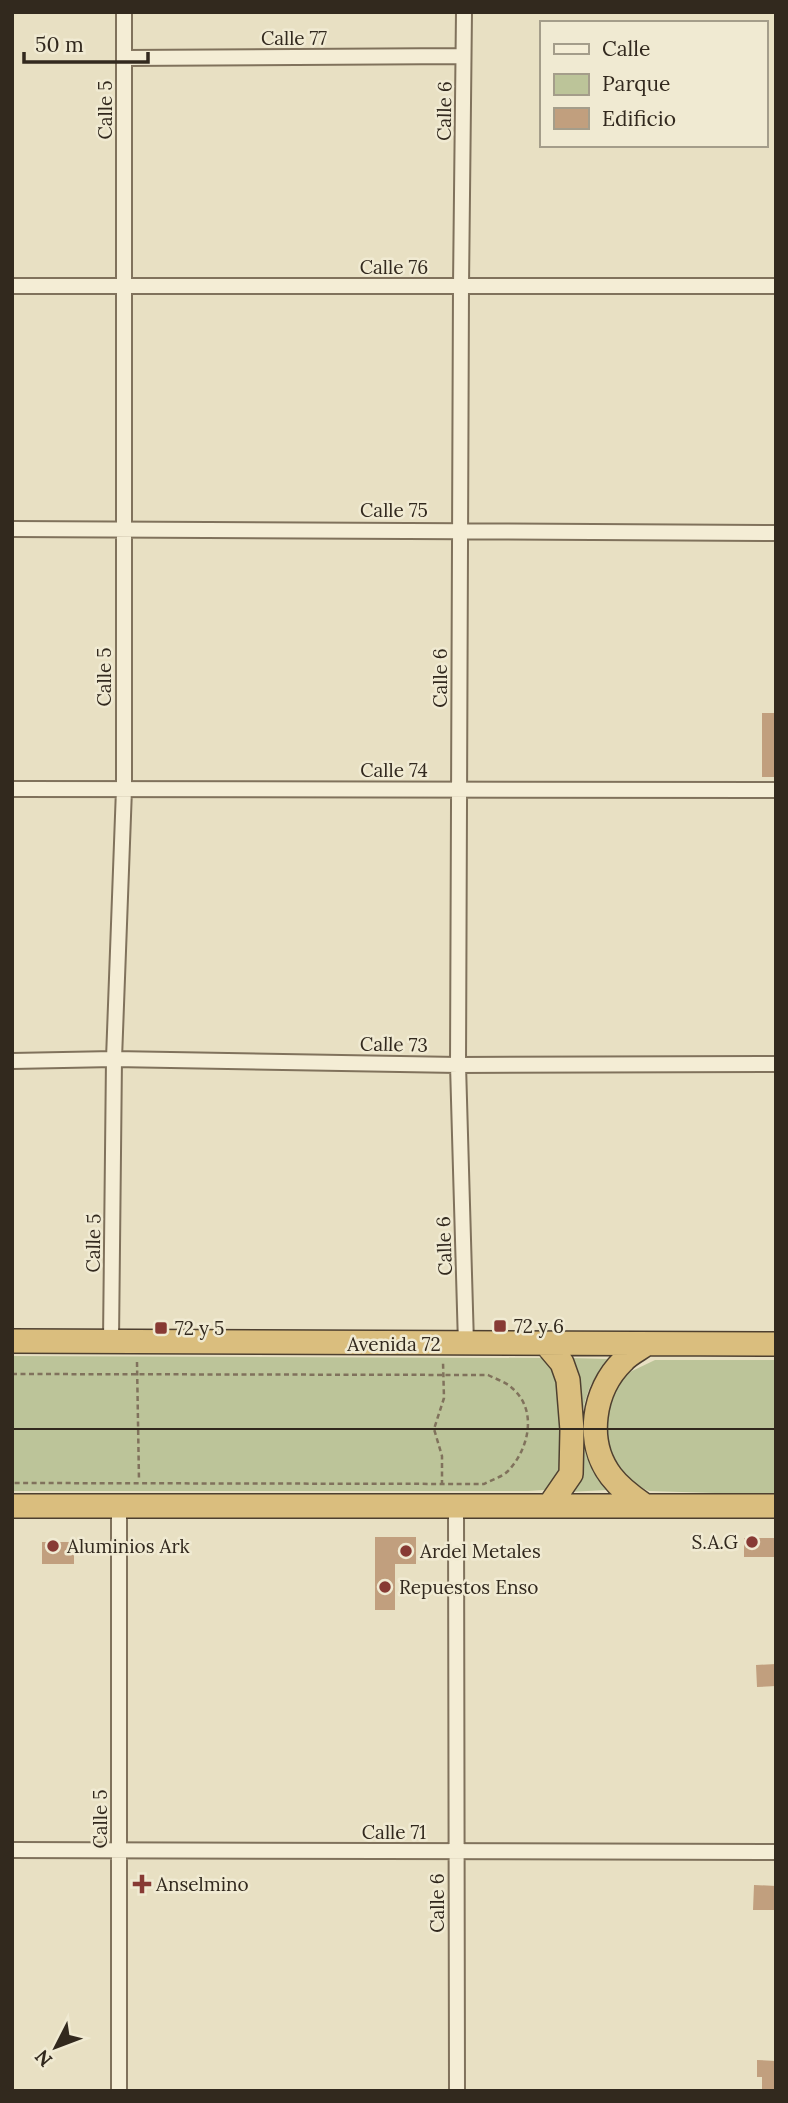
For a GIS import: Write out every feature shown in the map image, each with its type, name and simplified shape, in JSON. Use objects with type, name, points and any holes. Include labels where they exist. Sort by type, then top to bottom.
[{"type":"highway","name":"Avenida 72","points":[[12,1341],[776,1344]]},
{"type":"highway","points":[[546,1344],[562,1363],[568,1380],[572,1430],[571,1474],[550,1506]]},
{"type":"highway","points":[[644,1505],[625,1492],[609,1474],[599,1453],[595,1429],[597,1404],[607,1379],[624,1359],[645,1345]]},
{"type":"highway","points":[[12,1506],[130,1506],[446,1498],[550,1506],[776,1506]]},
{"type":"street","name":"Calle 5","points":[[111,1341],[114,1059],[124,789],[124,12]]},
{"type":"street","name":"Calle 6","points":[[454,1344],[464,12]]},
{"type":"street","name":"Calle 77","points":[[125,58],[463,56]]},
{"type":"street","name":"Calle 76","points":[[12,286],[776,286]]},
{"type":"street","name":"Calle 75","points":[[12,529],[776,533]]},
{"type":"street","name":"Calle 74","points":[[12,789],[776,790]]},
{"type":"street","name":"Calle 73","points":[[12,1060],[114,1059],[458,1065],[776,1064]]},
{"type":"street","name":"Calle 6","points":[[446,1498],[456,1851],[457,2091]]},
{"type":"street","name":"Calle 5","points":[[119,2091],[119,1850],[130,1506]]},
{"type":"street","name":"Calle 71","points":[[12,1850],[776,1852]]},
{"type":"path","points":[[130,1506],[139,1482],[137,1343]]},
{"type":"path","points":[[446,1498],[442,1456],[434,1429],[443,1398],[443,1375],[454,1344]]},
{"type":"path","points":[[12,1374],[488,1375],[512,1388],[527,1407],[529,1429],[522,1451],[507,1473],[446,1498],[139,1482],[12,1483]]},
{"type":"green space","points":[[12,1356],[543,1358],[563,1379],[564,1470],[545,1490],[528,1491],[12,1491]]},
{"type":"green space","points":[[571,1358],[609,1359],[590,1388],[582,1418],[588,1457],[608,1490],[568,1492]]},
{"type":"green space","points":[[655,1360],[776,1360],[776,1495],[649,1491],[633,1484],[609,1460],[603,1420],[616,1383],[632,1371]]},
{"type":"building","points":[[762,713],[776,713],[776,777],[762,777]]},
{"type":"building","name":"Repuestos Enso","points":[[375,1537],[416,1537],[416,1564],[395,1564],[395,1610],[375,1610]]},
{"type":"building","points":[[744,1538],[776,1538],[776,1557],[744,1557]]},
{"type":"building","points":[[42,1542],[74,1542],[74,1564],[42,1564]]},
{"type":"building","points":[[776,1664],[776,1686],[757,1687],[756,1665]]},
{"type":"building","points":[[754,1885],[776,1886],[776,1910],[753,1910]]},
{"type":"building","points":[[757,2060],[776,2061],[776,2091],[762,2091],[762,2077],[757,2077]]},
{"type":"tram line","points":[[12,1429],[776,1429]]},
{"type":"place","name":"72 y 6","points":[[500,1326]]},
{"type":"place","name":"72 y 5","points":[[161,1328]]},
{"type":"place","name":"S.A.G","points":[[752,1542]]},
{"type":"place","name":"Aluminios Ark","points":[[53,1546]]},
{"type":"place","name":"Ardel Metales","points":[[406,1551]]},
{"type":"place","name":"Repuestos Enso","points":[[385,1587]]},
{"type":"place","name":"Anselmino","points":[[142,1884]]}]
